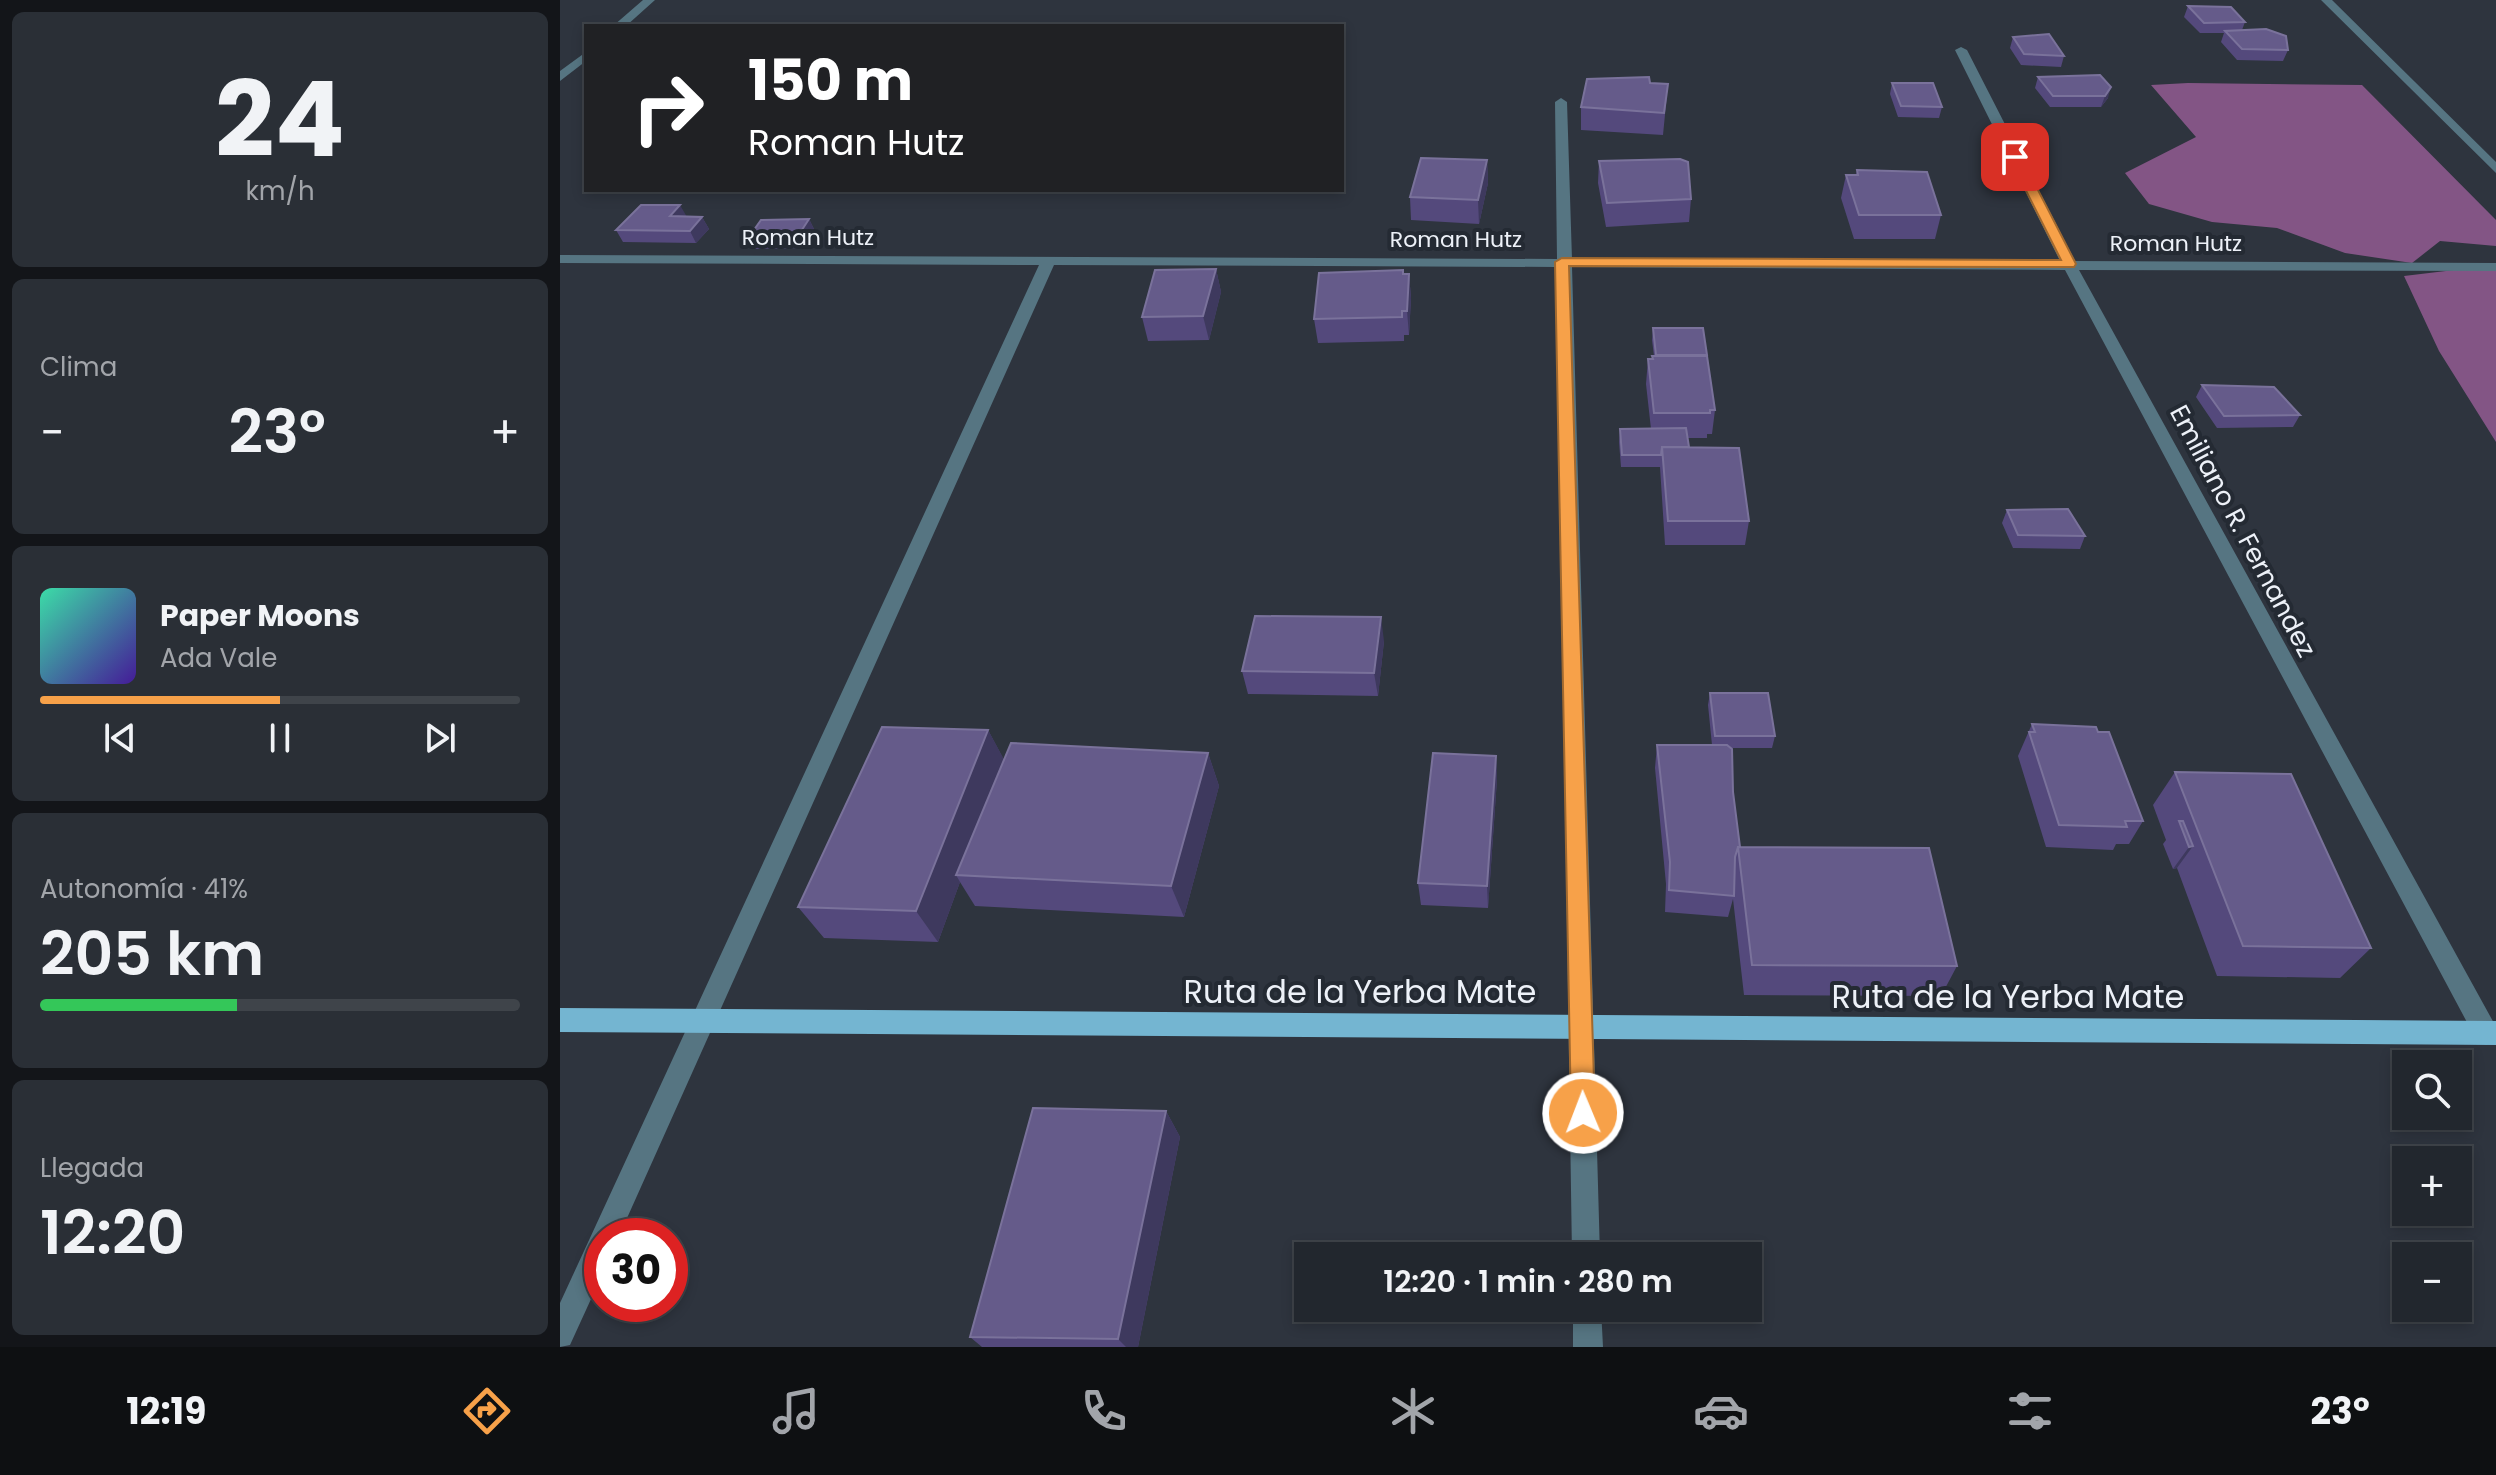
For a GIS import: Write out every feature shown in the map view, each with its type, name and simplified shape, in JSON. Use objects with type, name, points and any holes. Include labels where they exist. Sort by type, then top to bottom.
[{"type":"main road","name":"Ruta de la Yerba Mate","points":[[560,1020],[2491,1033]]},
{"type":"street","points":[[621,24],[650,0]]},
{"type":"street","points":[[2326,0],[2496,169]]},
{"type":"street","name":"Emiliano R. Fernandez","points":[[1961,50],[2069,264],[2491,1033]]},
{"type":"street","points":[[560,77],[584,57]]},
{"type":"street","points":[[1561,102],[1562,262],[1586,1242]]},
{"type":"street","name":"Roman Hutz","points":[[560,259],[2496,267]]},
{"type":"street","points":[[613,1218],[1049,260]]},
{"type":"street","points":[[560,1335],[584,1282]]},
{"type":"street","points":[[1587,1322],[1588,1347]]},
{"type":"shaded area","points":[[2151,85],[2362,85],[2496,220],[2496,246],[2440,241],[2412,263],[2345,253],[2277,228],[2212,222],[2149,204],[2125,173],[2196,137]]},
{"type":"shaded area","points":[[2496,265],[2496,442],[2439,351],[2404,276]]},
{"type":"building","points":[[2188,6],[2231,7],[2245,22],[2204,23]]},
{"type":"building","points":[[2266,29],[2286,36],[2288,50],[2242,49],[2225,31]]},
{"type":"building","points":[[2049,34],[2064,56],[2024,54],[2013,37]]},
{"type":"building","points":[[2100,75],[2111,87],[2105,96],[2053,96],[2038,77]]},
{"type":"building","points":[[1649,77],[1650,83],[1668,84],[1664,113],[1581,107],[1587,79]]},
{"type":"building","points":[[1892,83],[1933,83],[1942,107],[1901,106]]},
{"type":"building","points":[[1421,158],[1487,160],[1478,200],[1410,197]]},
{"type":"building","points":[[1680,159],[1688,162],[1691,199],[1607,203],[1599,161]]},
{"type":"building","points":[[1857,170],[1927,172],[1941,215],[1859,215],[1846,175],[1858,175]]},
{"type":"building","points":[[641,205],[680,205],[670,216],[702,217],[690,231],[616,230]]},
{"type":"building","points":[[809,219],[798,236],[749,237],[761,220]]},
{"type":"building","points":[[1216,269],[1203,316],[1142,317],[1155,270]]},
{"type":"building","points":[[1403,270],[1403,274],[1409,274],[1407,311],[1402,311],[1402,317],[1314,319],[1319,273]]},
{"type":"building","points":[[1653,328],[1703,328],[1707,355],[1656,355]]},
{"type":"building","points":[[1652,356],[1707,356],[1715,410],[1710,410],[1710,413],[1654,413],[1648,359],[1653,359]]},
{"type":"building","points":[[2202,385],[2274,387],[2300,415],[2224,416]]},
{"type":"building","points":[[1686,428],[1689,447],[1662,447],[1661,455],[1622,455],[1620,429]]},
{"type":"building","points":[[1662,447],[1739,448],[1749,521],[1668,521]]},
{"type":"building","points":[[2068,509],[2085,536],[2018,535],[2007,510]]},
{"type":"building","points":[[1255,616],[1381,617],[1374,673],[1242,671]]},
{"type":"building","points":[[1710,693],[1768,693],[1775,736],[1715,736]]},
{"type":"building","points":[[2032,724],[2096,727],[2098,732],[2109,732],[2143,821],[2125,821],[2127,827],[2059,825],[2029,732],[2035,732]]},
{"type":"building","points":[[882,727],[988,730],[916,911],[798,907]]},
{"type":"building","points":[[1011,743],[1208,753],[1171,886],[956,875]]},
{"type":"building","points":[[1657,745],[1727,745],[1732,749],[1733,792],[1740,847],[1735,857],[1734,896],[1669,890],[1670,862]]},
{"type":"building","points":[[1433,753],[1496,756],[1487,886],[1418,883]]},
{"type":"building","points":[[2175,772],[2291,774],[2371,948],[2243,946]]},
{"type":"building","points":[[2179,821],[2183,821],[2193,846],[2189,847]]},
{"type":"building","points":[[1738,847],[1929,848],[1957,966],[1752,965]]},
{"type":"building","points":[[1033,1108],[1166,1111],[1118,1339],[970,1337]]},
{"type":"route","points":[[1583,1113],[1562,262],[2069,264],[2015,157]]}]
